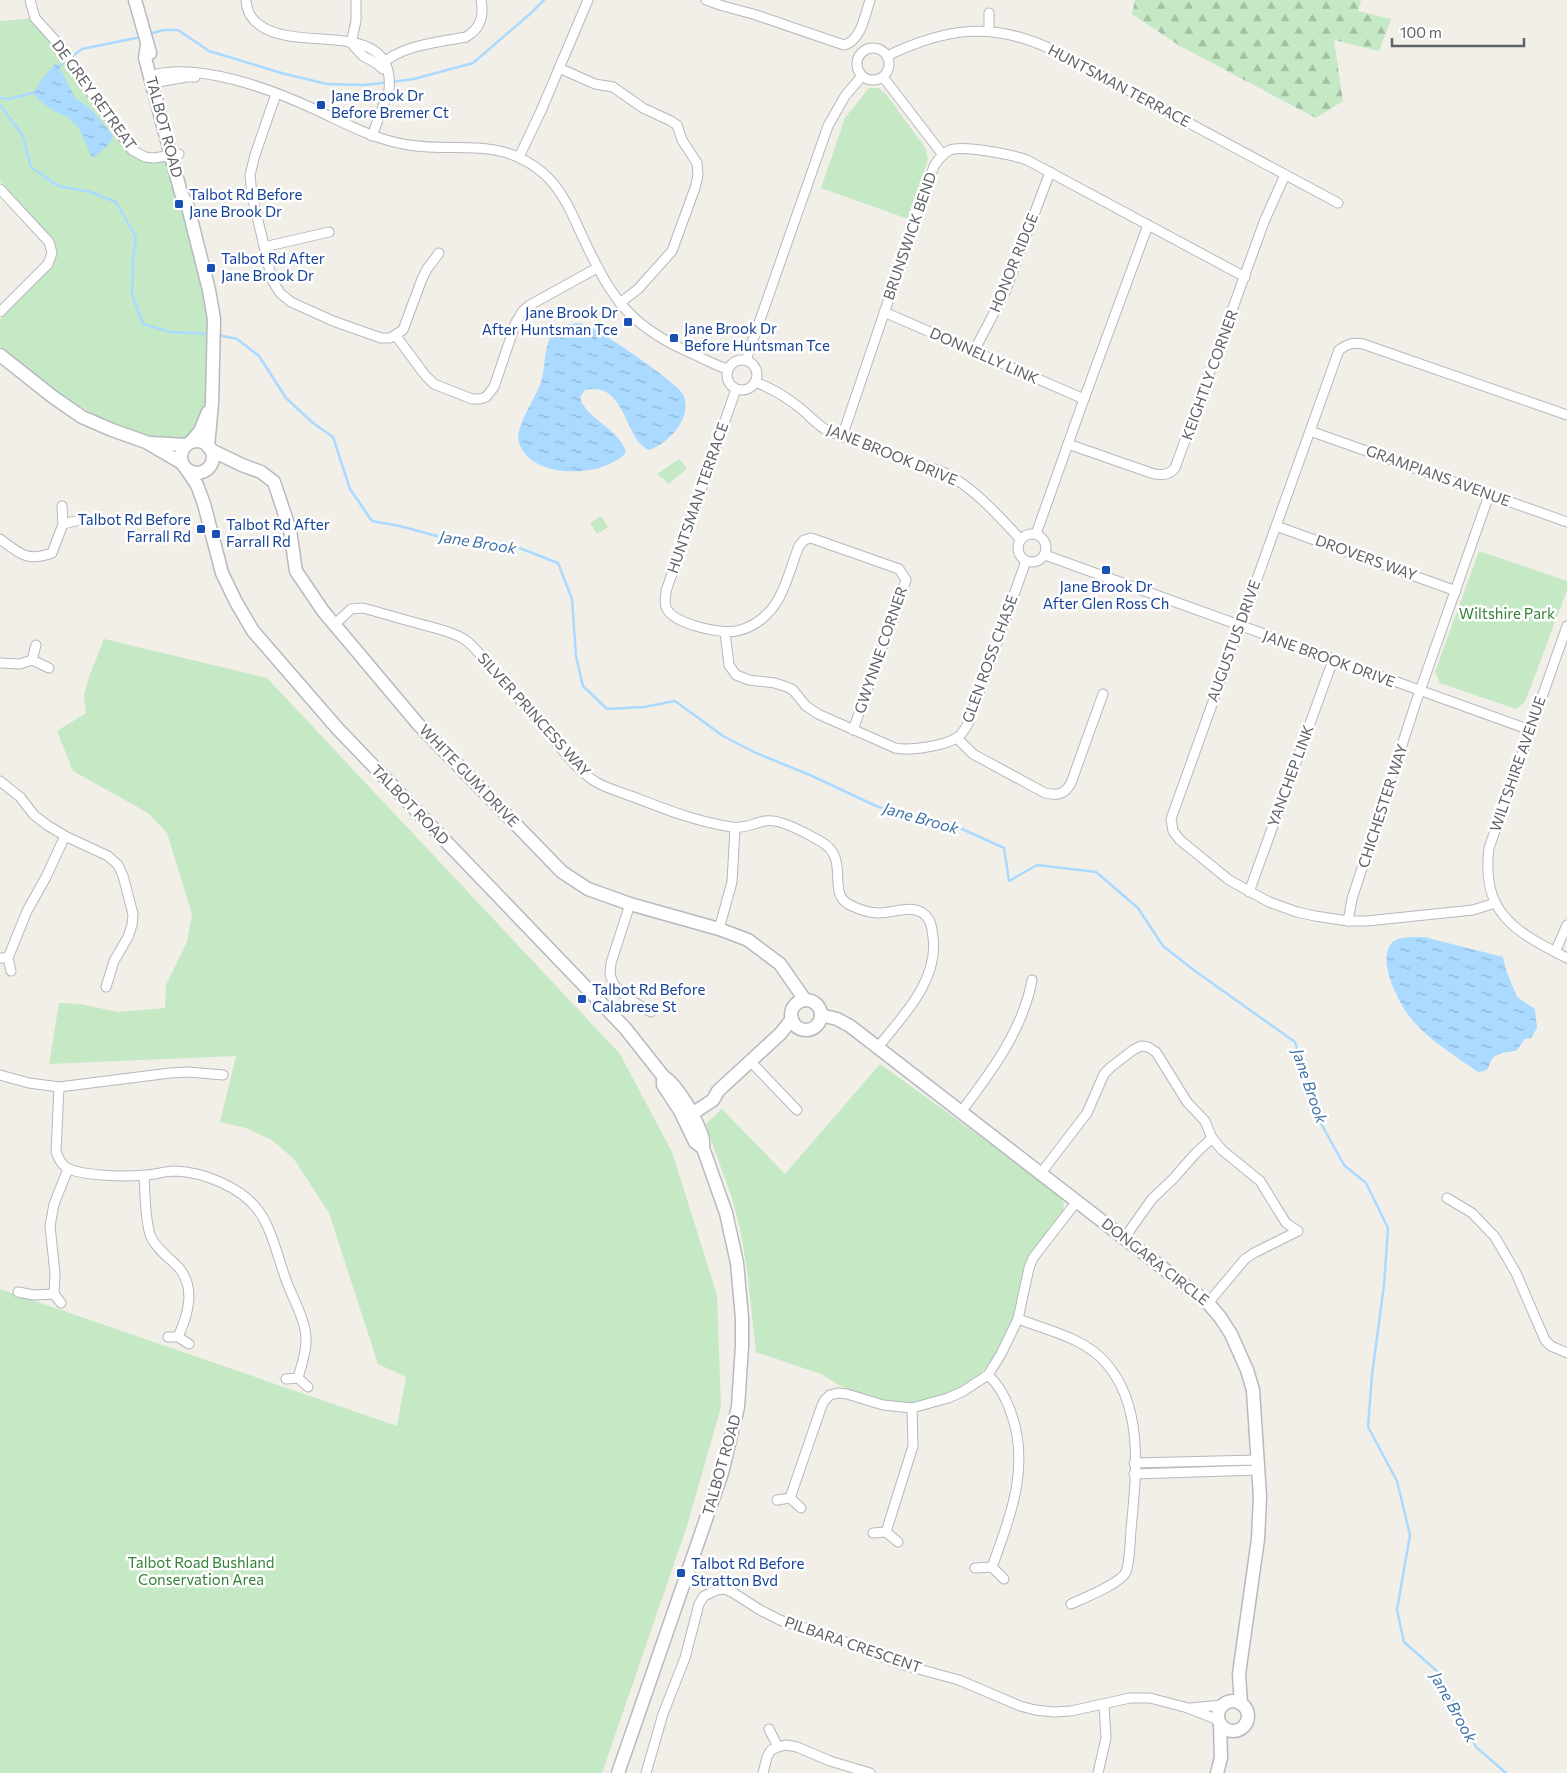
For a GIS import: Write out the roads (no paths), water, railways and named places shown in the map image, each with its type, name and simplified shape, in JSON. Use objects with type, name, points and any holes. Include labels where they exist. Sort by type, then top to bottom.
[{"type":"main road","name":"TALBOT ROAD","points":[[135,0],[147,45],[145,58],[154,78],[175,155],[189,193],[188,207],[209,290],[215,335],[210,449]]},
{"type":"main road","points":[[0,355],[52,397],[82,417],[146,442],[195,473],[205,470],[212,460],[210,449],[200,442],[189,444],[146,442]]},
{"type":"main road","name":"TALBOT ROAD","points":[[189,444],[200,432],[212,403]]},
{"type":"main road","points":[[185,466],[181,453],[189,444]]},
{"type":"main road","name":"WHITE GUM DRIVE","points":[[210,449],[261,472],[274,482],[290,530],[296,571],[334,625],[418,724],[562,872],[588,889],[630,904],[719,929],[748,940],[780,964],[795,984],[800,1002]]},
{"type":"main road","name":"WHITE GUM DRIVE","points":[[205,470],[219,465],[242,465]]},
{"type":"main road","name":"TALBOT ROAD","points":[[185,466],[204,504],[222,573],[239,609],[259,638],[337,728],[625,1028],[664,1076],[663,1085],[686,1113],[695,1142],[703,1148],[726,1213],[737,1263],[741,1308],[742,1346],[738,1407],[722,1473],[618,1773]]},
{"type":"main road","name":"TALBOT ROAD","points":[[204,504],[205,470]]},
{"type":"main road","points":[[811,1000],[820,1009],[820,1020],[809,1030],[803,1030],[794,1022],[792,1008],[800,1002],[811,1000]]},
{"type":"main road","name":"DONGARA CIRCLE","points":[[820,1020],[844,1022],[878,1047],[1208,1302],[1231,1334],[1247,1370],[1253,1390],[1260,1497],[1258,1539],[1239,1674],[1241,1704]]},
{"type":"main road","points":[[686,1113],[718,1091],[794,1022]]},
{"type":"main road","name":"DONGARA CIRCLE","points":[[1224,1704],[1239,1674]]},
{"type":"main road","points":[[1217,1773],[1221,1758],[1238,1730],[1245,1725],[1248,1716],[1247,1710],[1241,1704],[1231,1701],[1224,1704],[1218,1713],[1221,1758]]},
{"type":"main road","points":[[1219,1722],[1230,1731],[1238,1730]]},
{"type":"street","name":"DE GREY RETREAT","points":[[30,0],[35,18],[66,53],[85,84],[132,150],[145,157],[154,158],[175,155]]},
{"type":"street","points":[[246,0],[246,6],[251,17],[270,32],[304,39],[338,40],[370,47],[377,52],[388,74],[389,90],[372,136]]},
{"type":"street","points":[[351,43],[356,21],[356,0]]},
{"type":"street","points":[[383,63],[403,51],[466,37],[480,24],[482,17],[481,0]]},
{"type":"street","points":[[519,157],[541,111],[588,0]]},
{"type":"street","points":[[706,0],[760,16],[844,45],[853,41],[858,35],[870,0]]},
{"type":"street","points":[[989,13],[989,31]]},
{"type":"street","name":"HUNTSMAN TERRACE","points":[[887,56],[926,39],[950,33],[971,31],[989,31],[1017,36],[1042,44],[1338,203]]},
{"type":"street","points":[[870,48],[878,48],[887,56],[890,66],[884,77],[874,80],[862,76],[857,63],[860,56],[870,48]]},
{"type":"street","points":[[559,68],[595,84],[613,87],[643,108],[676,125],[682,140],[697,164],[698,175],[695,188],[672,251],[638,289],[620,303]]},
{"type":"street","points":[[154,78],[197,77],[202,74],[237,81],[311,108],[372,136],[410,146],[486,148],[519,157],[544,174],[564,197],[598,268],[620,303],[631,316],[656,336],[670,344],[727,369]]},
{"type":"street","points":[[746,360],[828,126],[845,96],[862,76]]},
{"type":"street","points":[[884,77],[943,155]]},
{"type":"street","points":[[276,94],[250,175],[252,195],[272,280],[285,298],[323,317],[381,338],[390,338],[403,330],[422,279],[439,254]]},
{"type":"street","name":"BRUNSWICK BEND","points":[[842,437],[934,166],[950,150],[1005,154],[1027,160],[1245,277]]},
{"type":"street","name":"HONOR RIDGE","points":[[974,351],[1005,292],[1050,172]]},
{"type":"street","name":"KEIGHTLY CORNER","points":[[1068,444],[1154,474],[1164,475],[1170,473],[1175,468],[1271,206],[1285,175]]},
{"type":"street","points":[[0,189],[49,242],[52,253],[48,264],[0,312]]},
{"type":"street","points":[[1036,534],[1148,225]]},
{"type":"street","points":[[264,247],[329,232]]},
{"type":"street","points":[[396,336],[434,384],[472,399],[480,400],[486,398],[494,387],[516,322],[522,312],[598,268]]},
{"type":"street","name":"DONNELLY LINK","points":[[884,312],[1084,399]]},
{"type":"street","name":"AUGUSTUS DRIVE","points":[[1495,903],[1473,910],[1392,919],[1348,921],[1297,912],[1269,902],[1229,880],[1180,840],[1173,831],[1171,819],[1339,350],[1354,342],[1567,415]]},
{"type":"street","points":[[737,360],[746,360],[755,366],[757,371],[756,382],[745,390],[736,389],[726,379],[727,369],[737,360]]},
{"type":"street","name":"JANE BROOK DRIVE","points":[[756,382],[783,395],[819,426],[842,437],[945,473],[956,479],[967,486],[1021,540]]},
{"type":"street","name":"HUNTSMAN TERRACE","points":[[666,608],[666,592],[736,389]]},
{"type":"street","name":"GRAMPIANS AVENUE","points":[[1310,431],[1567,522]]},
{"type":"street","name":"CHICHESTER WAY","points":[[1348,921],[1352,899],[1420,692],[1489,494]]},
{"type":"street","points":[[0,539],[27,557],[35,558],[52,553],[64,524],[62,506]]},
{"type":"street","points":[[64,524],[76,521]]},
{"type":"street","name":"DROVERS WAY","points":[[1276,526],[1456,591]]},
{"type":"street","points":[[1028,534],[1040,536],[1046,543],[1045,555],[1035,562],[1022,559],[1018,552],[1021,540],[1028,534]]},
{"type":"street","name":"GWYNNE CORNER","points":[[666,608],[671,615],[680,620],[709,630],[725,632],[744,628],[757,622],[774,606],[799,546],[804,540],[811,538],[899,569],[906,580],[853,730]]},
{"type":"street","name":"JANE BROOK DRIVE","points":[[1045,555],[1420,692],[1530,730]]},
{"type":"street","name":"GLEN ROSS CHASE","points":[[725,632],[729,665],[736,675],[749,680],[776,683],[788,687],[812,710],[888,746],[902,749],[946,743],[961,735],[968,724],[1026,561]]},
{"type":"street","name":"SILVER PRINCESS WAY","points":[[334,625],[351,609],[363,608],[456,635],[474,648],[515,692],[577,766],[596,782],[684,817],[735,828],[772,820],[820,841],[827,846],[836,858],[839,894],[842,900],[848,904],[878,913],[916,909],[922,912],[928,917],[931,924],[934,943],[927,978],[916,998],[878,1047]]},
{"type":"street","name":"WILTSHIRE AVENUE","points":[[1495,903],[1487,876],[1488,848],[1567,627]]},
{"type":"street","points":[[32,660],[36,645]]},
{"type":"street","points":[[0,663],[20,664],[32,660],[49,668]]},
{"type":"street","name":"YANCHEP LINK","points":[[1249,892],[1333,660]]},
{"type":"street","points":[[957,738],[973,754],[1046,793],[1061,794],[1067,790],[1071,783],[1103,694]]},
{"type":"street","points":[[0,781],[20,797],[34,815],[65,836],[108,856],[118,865],[126,886],[133,914],[132,925],[128,937],[114,961],[106,987]]},
{"type":"street","points":[[719,929],[732,882],[735,828]]},
{"type":"street","points":[[11,971],[4,958],[65,836]]},
{"type":"street","points":[[1495,903],[1505,918],[1515,928],[1567,958]]},
{"type":"street","points":[[630,904],[611,963],[610,975],[614,985],[628,999],[651,1012]]},
{"type":"street","points":[[1555,952],[1567,925]]},
{"type":"street","points":[[961,1112],[1004,1050],[1025,1008],[1032,980]]},
{"type":"street","points":[[1042,1173],[1087,1113],[1104,1074],[1141,1046],[1148,1047],[1156,1052],[1186,1102],[1205,1121],[1212,1138],[1222,1150],[1260,1181],[1286,1223],[1298,1231],[1249,1256],[1208,1302]]},
{"type":"street","points":[[750,1061],[797,1110]]},
{"type":"street","points":[[0,1075],[29,1083],[59,1087],[170,1073],[188,1072],[223,1075]]},
{"type":"street","points":[[59,1087],[56,1152],[60,1161],[68,1169],[91,1174],[144,1176],[173,1171],[191,1173],[230,1187],[246,1197],[257,1209],[266,1224],[305,1328],[306,1341],[298,1378]]},
{"type":"street","points":[[1125,1237],[1152,1199],[1174,1179],[1195,1154],[1212,1138]]},
{"type":"street","points":[[61,1303],[54,1294],[55,1273],[50,1226],[54,1204],[68,1169]]},
{"type":"street","points":[[144,1176],[150,1235],[156,1246],[179,1268],[185,1277],[188,1287],[188,1312],[178,1337]]},
{"type":"street","points":[[1447,1198],[1472,1213],[1495,1237],[1516,1273],[1545,1340],[1551,1346],[1567,1353]]},
{"type":"street","points":[[790,1498],[820,1408],[830,1395],[838,1393],[847,1394],[883,1405],[912,1408],[962,1392],[988,1375],[1018,1319],[1027,1275],[1033,1258],[1077,1201]]},
{"type":"street","points":[[18,1292],[34,1295],[54,1294]]},
{"type":"street","points":[[1018,1319],[1080,1343],[1094,1351],[1116,1377],[1130,1409],[1134,1441],[1134,1498],[1126,1572],[1116,1582],[1071,1604]]},
{"type":"street","points":[[168,1337],[178,1337],[189,1344]]},
{"type":"street","points":[[988,1375],[997,1383],[1009,1406],[1018,1437],[1019,1452],[1014,1505],[992,1567]]},
{"type":"street","points":[[286,1380],[298,1378]]},
{"type":"street","points":[[298,1378],[308,1387]]},
{"type":"street","points":[[886,1532],[913,1446],[912,1408]]},
{"type":"street","points":[[1134,1463],[1258,1465]]},
{"type":"street","points":[[1134,1474],[1258,1465]]},
{"type":"street","points":[[777,1500],[790,1498]]},
{"type":"street","points":[[790,1498],[801,1508]]},
{"type":"street","points":[[873,1533],[886,1532],[898,1542]]},
{"type":"street","points":[[975,1568],[992,1567],[1004,1579]]},
{"type":"street","name":"PILBARA CRESCENT","points":[[646,1773],[663,1714],[685,1658],[699,1604],[704,1596],[724,1589],[782,1622],[822,1633],[900,1664],[959,1680],[1020,1706],[1054,1712],[1071,1711],[1130,1698],[1150,1698],[1188,1708],[1219,1722]]},
{"type":"street","points":[[1098,1773],[1106,1738],[1104,1704]]},
{"type":"street","name":"PILBARA CRESCENT","points":[[1188,1708],[1224,1704]]},
{"type":"street","points":[[769,1729],[778,1747]]},
{"type":"street","points":[[763,1773],[771,1750],[786,1745],[797,1747],[830,1761],[870,1773]]},
{"type":"water","points":[[55,64],[59,66],[75,98],[92,110],[113,136],[109,144],[94,158],[78,127],[66,116],[56,112],[40,101],[33,93]]},
{"type":"water","points":[[580,323],[614,341],[671,382],[684,396],[685,413],[677,429],[650,450],[641,445],[624,413],[609,394],[599,389],[585,390],[580,397],[583,405],[617,436],[626,452],[615,461],[596,469],[584,471],[558,470],[545,467],[525,454],[519,443],[518,436],[522,421],[541,382],[546,349],[551,337],[560,327]]},
{"type":"water","points":[[1408,937],[1424,937],[1503,957],[1517,997],[1535,1009],[1537,1028],[1531,1038],[1525,1039],[1516,1051],[1494,1057],[1487,1070],[1478,1072],[1429,1036],[1414,1022],[1397,995],[1388,971],[1386,959],[1388,949],[1396,940]]},
{"type":"waterway","points":[[149,34],[164,30],[178,30],[209,51],[285,74],[327,84],[365,85],[414,79],[473,63],[544,0]]},
{"type":"waterway","points":[[59,66],[82,49],[141,37]]},
{"type":"waterway","points":[[0,98],[9,99],[33,93]]},
{"type":"waterway","name":"Jane Brook","points":[[0,105],[23,136],[31,167],[58,186],[91,192],[116,202],[136,237],[132,295],[143,324],[170,332],[210,334]]},
{"type":"waterway","name":"Jane Brook","points":[[218,335],[237,339],[259,356],[286,398],[313,423],[333,437],[350,489],[372,521],[400,526],[444,538],[514,546],[558,563],[572,599],[576,656],[583,686],[607,709],[644,707],[675,701],[723,736],[756,753],[810,775],[876,806],[909,817],[951,824],[1004,848],[1009,881],[1037,865],[1096,872],[1138,908],[1163,946],[1295,1042],[1319,1120],[1344,1165],[1366,1183],[1388,1228],[1384,1285],[1372,1375],[1368,1427],[1397,1481],[1410,1535],[1397,1610],[1404,1642],[1438,1672],[1476,1747],[1506,1773]]},
{"type":"place","name":"Jane Brook Dr Before Bremer Ct","points":[[321,105]]},
{"type":"place","name":"Talbot Rd Before Jane Brook Dr","points":[[179,204]]},
{"type":"place","name":"Talbot Rd After Jane Brook Dr","points":[[211,268]]},
{"type":"place","name":"Jane Brook Dr After Huntsman Tce","points":[[628,322]]},
{"type":"place","name":"Jane Brook Dr Before Huntsman Tce","points":[[674,338]]},
{"type":"place","name":"Talbot Rd Before Farrall Rd","points":[[201,529]]},
{"type":"place","name":"Talbot Rd After Farrall Rd","points":[[216,534]]},
{"type":"place","name":"Jane Brook Dr After Glen Ross Ch","points":[[1106,570]]},
{"type":"place","name":"Talbot Rd Before Calabrese St","points":[[582,999]]},
{"type":"place","name":"Talbot Rd Before Stratton Bvd","points":[[681,1573]]},
{"type":"park label","name":"Wiltshire Park","points":[[1507,614]]},
{"type":"park label","name":"Talbot Road Bushland Conservation Area","points":[[201,1572]]}]
